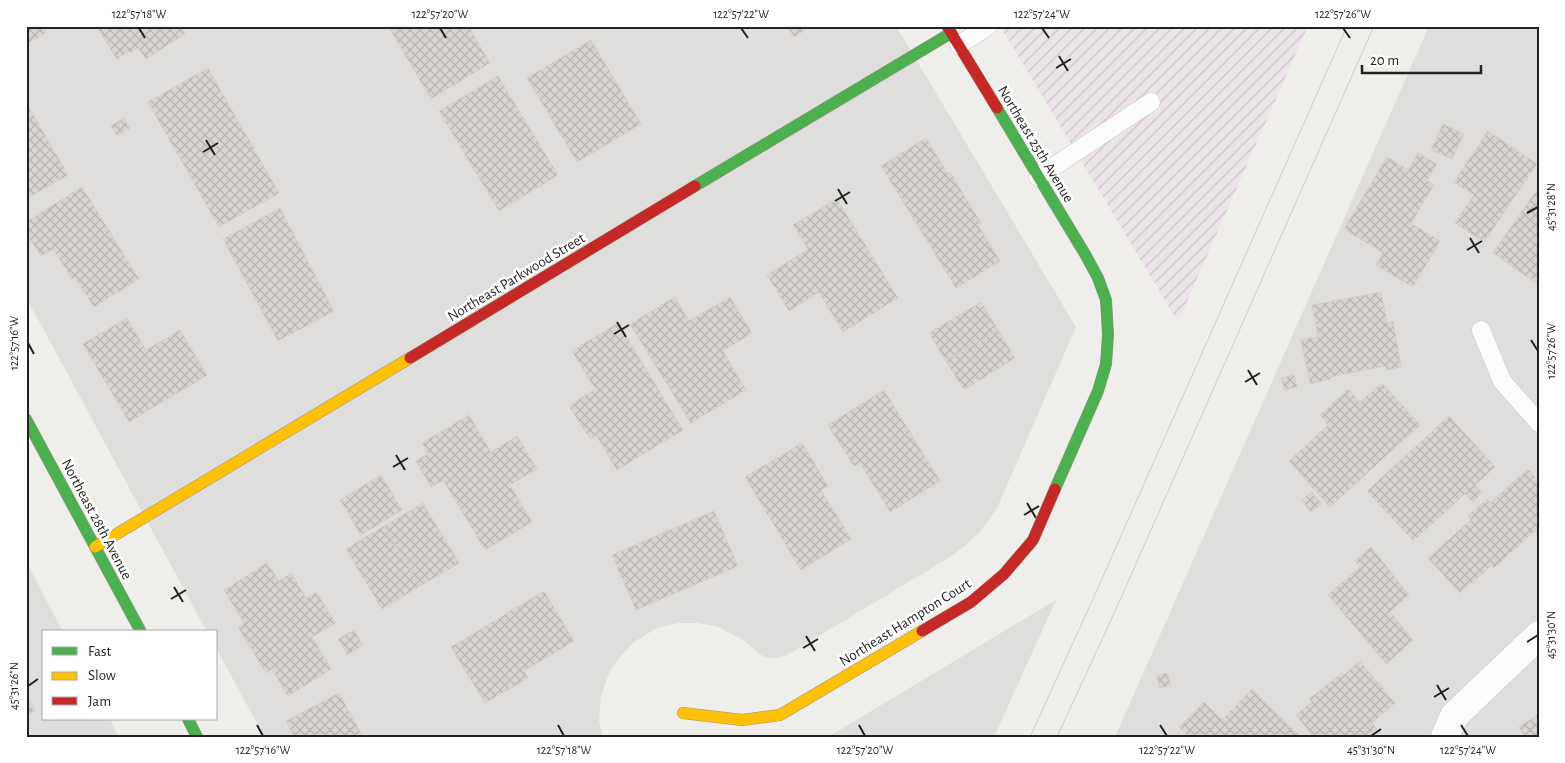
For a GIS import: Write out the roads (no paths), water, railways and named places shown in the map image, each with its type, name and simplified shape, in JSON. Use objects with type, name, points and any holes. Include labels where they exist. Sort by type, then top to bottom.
[{"type":"street","name":"Northeast 25th Avenue","points":[[952,35],[1098,278]]},
{"type":"street","name":"Northeast Parkwood Street","points":[[95,547],[952,35]]},
{"type":"street","name":"Northeast Hampton Court","points":[[683,713],[742,720],[780,715],[971,602],[1004,574],[1033,540],[1098,391],[1106,364],[1108,335],[1106,300],[1098,278]]},
{"type":"street","name":"Northeast 28th Avenue","points":[[26,420],[139,630]]},
{"type":"street","points":[[1445,737],[1454,716],[1539,635]]},
{"type":"street","points":[[188,720],[197,737]]},
{"type":"lane","points":[[952,35],[988,26]]},
{"type":"lane","points":[[1038,177],[1152,102]]},
{"type":"lane","points":[[1482,330],[1502,381],[1539,423]]},
{"type":"tram line","points":[[1030,737],[1347,26]]},
{"type":"tram line","points":[[1057,737],[1116,609],[1374,26]]}]
